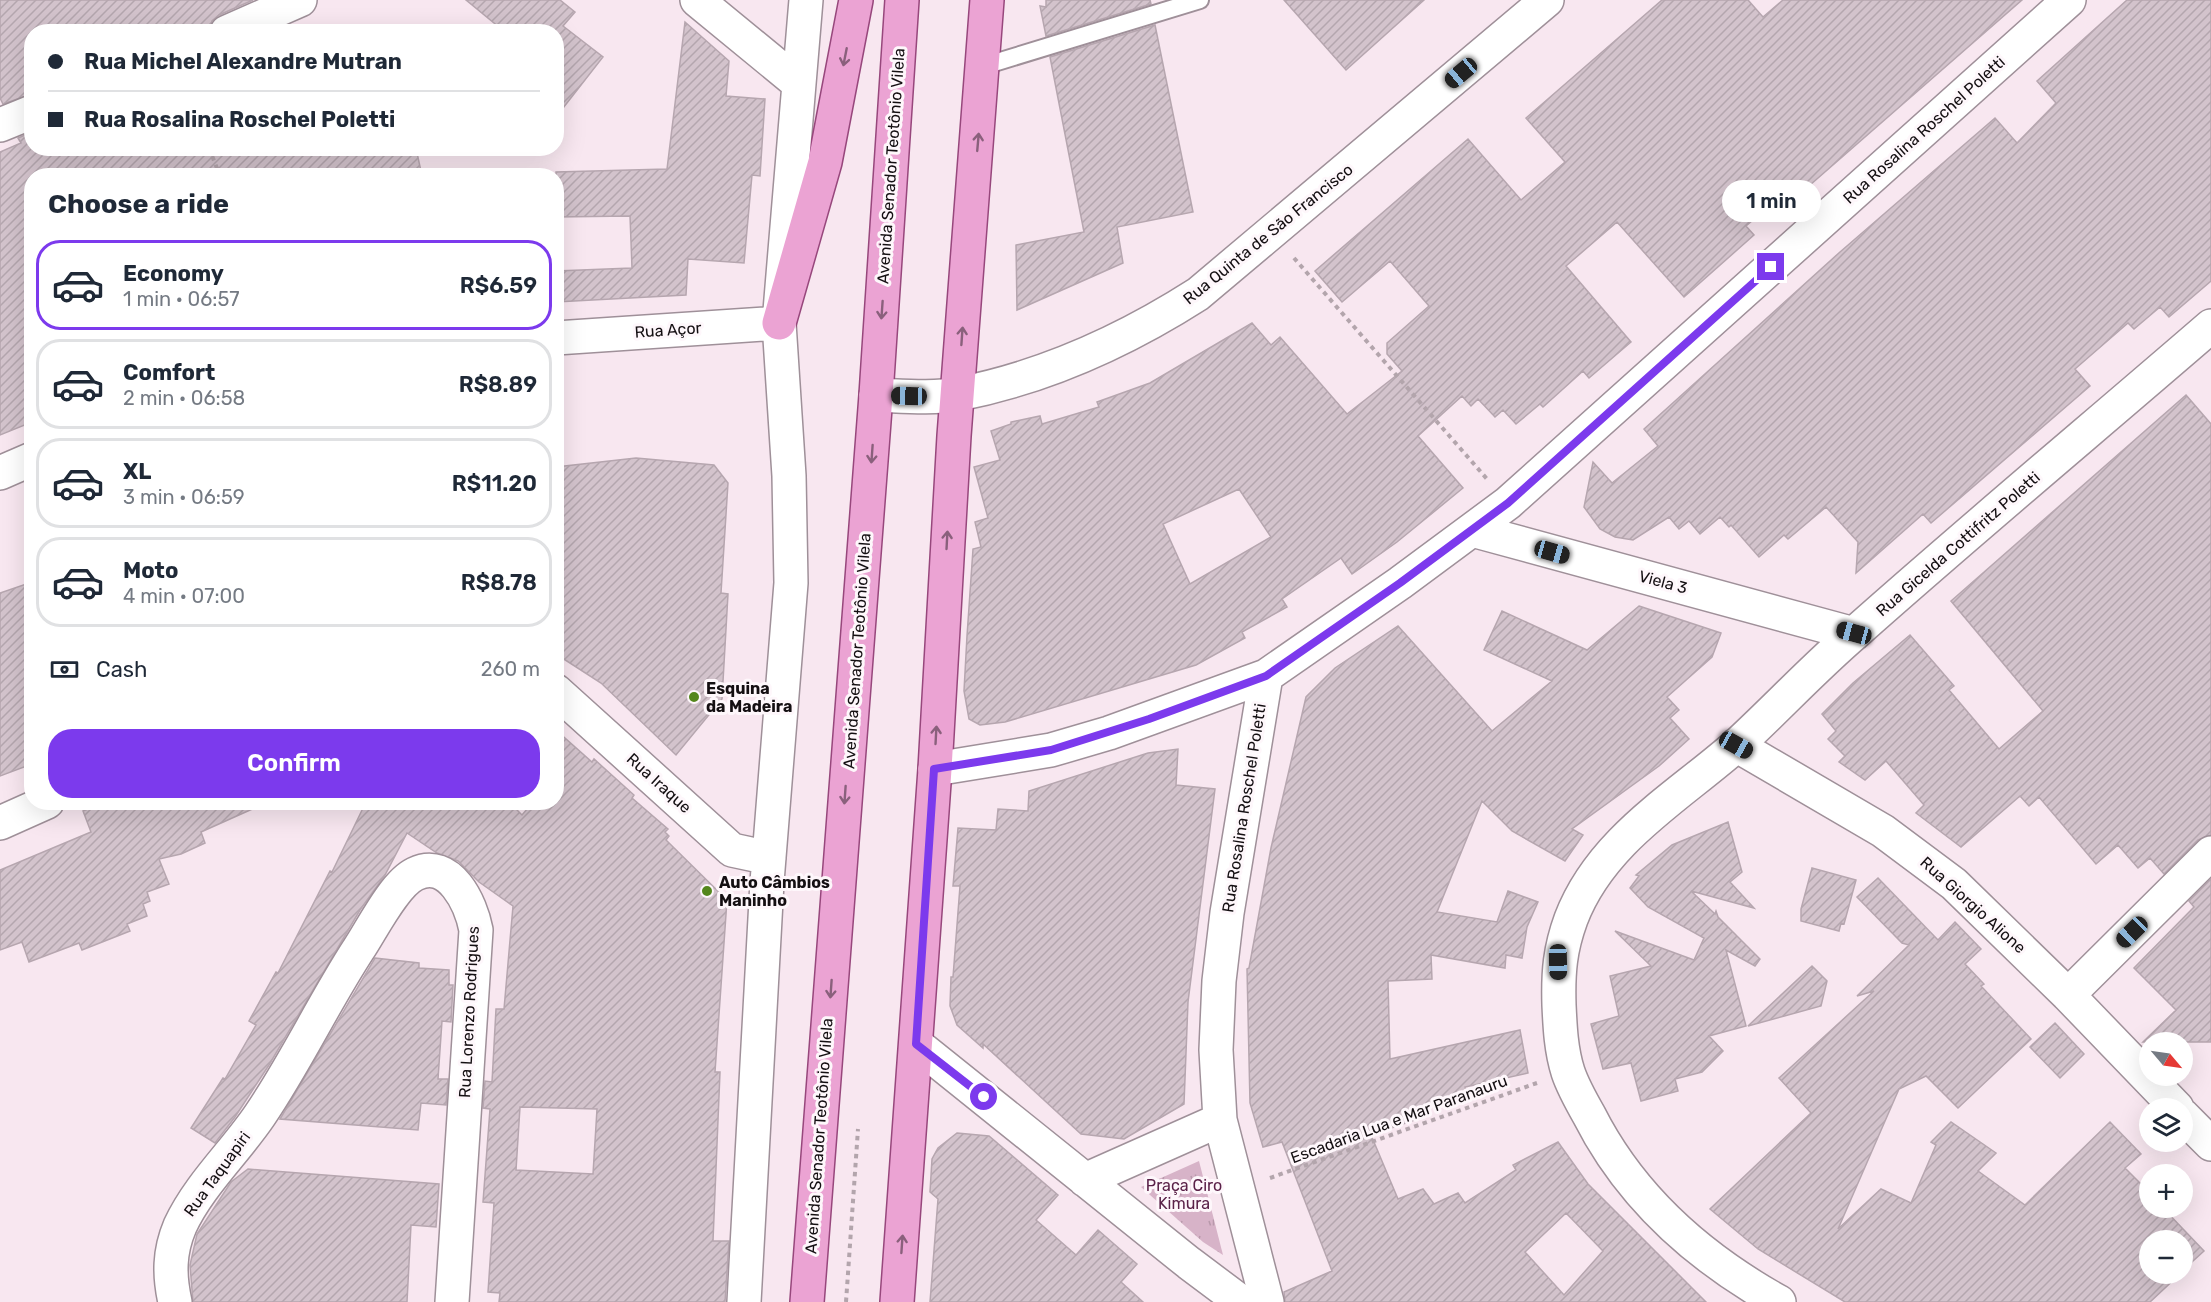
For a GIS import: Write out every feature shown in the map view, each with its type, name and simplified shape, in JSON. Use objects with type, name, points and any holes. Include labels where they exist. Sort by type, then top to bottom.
[{"type":"main road","points":[[779,322],[825,162],[856,0]]},
{"type":"main road","name":"Avenida Senador Teotônio Vilela","points":[[807,1302],[876,395],[902,0]]},
{"type":"main road","points":[[897,1302],[916,1044],[957,394],[984,66],[987,0]]},
{"type":"street","points":[[245,24],[300,0]]},
{"type":"street","points":[[697,0],[798,83]]},
{"type":"street","points":[[744,1302],[769,858],[791,583],[789,476],[779,322],[806,0]]},
{"type":"street","name":"Rua Quinta de São Francisco","points":[[876,395],[919,397],[957,394],[1054,368],[1146,327],[1198,294],[1547,0]]},
{"type":"street","name":"Rua Rosalina Roschel Poletti","points":[[1267,1302],[1220,1120],[1216,1050],[1219,981],[1266,676],[1508,503],[2069,0]]},
{"type":"street","points":[[0,125],[24,115]]},
{"type":"street","name":"Rua Açor","points":[[564,337],[779,322]]},
{"type":"street","name":"Rua Gicelda Cottifritz Poletti","points":[[1779,1302],[1750,1286],[1708,1257],[1662,1217],[1629,1181],[1604,1144],[1568,1071],[1561,1038],[1558,962],[1572,917],[1584,893],[1611,853],[1651,814],[1736,745],[1854,633],[2211,326]]},
{"type":"street","points":[[0,473],[24,462]]},
{"type":"street","name":"Viela 3","points":[[1472,530],[1854,633]]},
{"type":"street","points":[[934,769],[1051,750],[1139,723],[1266,676]]},
{"type":"street","name":"Rua Iraque","points":[[564,698],[732,850],[769,858]]},
{"type":"street","name":"Rua Giorgio Alione","points":[[1736,745],[1916,853],[1954,884],[2068,995],[2167,1098]]},
{"type":"street","points":[[0,823],[29,810]]},
{"type":"street","points":[[2068,995],[2211,853]]},
{"type":"street","name":"Rua Lorenzo Rodrigues","points":[[258,1118],[281,1083],[336,985],[399,887],[415,873],[432,872],[449,877],[464,893],[472,910],[476,930],[452,1302]]},
{"type":"street","points":[[916,1044],[1241,1302]]},
{"type":"street","name":"Rua Taquapiri","points":[[175,1302],[170,1278],[171,1260],[181,1226],[198,1196],[258,1118]]},
{"type":"street","points":[[1085,1180],[1220,1120]]},
{"type":"street","points":[[2193,1126],[2211,1144]]},
{"type":"lane","points":[[984,66],[1200,0]]},
{"type":"path","points":[[1272,233],[1508,503]]},
{"type":"path","name":"Escadaria Lua e Mar Paranauru","points":[[1238,1190],[1568,1071]]},
{"type":"green space","name":"Praça Ciro Kimura","points":[[1199,1161],[1223,1255],[1203,1242],[1141,1187]]},
{"type":"building","points":[[0,0],[253,0],[219,15],[211,24],[24,24],[24,97],[3,104],[0,98]]},
{"type":"building","points":[[466,0],[560,0],[575,12],[564,25],[495,24]]},
{"type":"building","points":[[1046,0],[1150,0],[1151,4],[1046,36],[1040,6],[1046,7]]},
{"type":"building","points":[[1284,0],[1424,0],[1346,70]]},
{"type":"building","points":[[1662,0],[1748,0],[1763,17],[1783,0],[2022,0],[1802,192],[1795,184],[1746,226],[1754,235],[1684,297],[1617,222],[1566,266],[1631,342],[1589,378],[1583,371],[1543,407],[1540,404],[1516,424],[1503,410],[1495,417],[1478,399],[1471,406],[1462,396],[1418,436],[1463,488],[1397,542],[1352,574],[1341,558],[1282,599],[1287,607],[1242,632],[1245,638],[1196,665],[1005,722],[980,725],[969,719],[964,691],[973,549],[981,547],[975,522],[988,518],[974,467],[1000,460],[991,431],[1011,424],[1011,422],[1040,416],[1042,424],[1099,407],[1097,402],[1150,383],[1252,323],[1271,345],[1280,337],[1347,414],[1402,371],[1387,354],[1387,343],[1429,306],[1390,261],[1342,302],[1315,271],[1468,139],[1521,200],[1565,162],[1526,118]],"holes":[[[1239,489],[1271,537],[1190,584],[1163,524]]]},
{"type":"building","points":[[2127,0],[2211,0],[2211,281],[2169,317],[2160,307],[2134,329],[2128,323],[2075,369],[2090,386],[1931,523],[1923,514],[1856,573],[1858,542],[1826,507],[1788,539],[1784,535],[1759,557],[1731,525],[1729,527],[1720,517],[1700,534],[1689,521],[1679,529],[1669,517],[1633,540],[1615,537],[1600,529],[1584,507],[1593,462],[1612,483],[1658,446],[1644,429],[1840,252],[1995,118],[2017,143],[2056,103],[2037,81]]},
{"type":"building","points":[[685,22],[729,61],[726,96],[765,99],[760,176],[752,175],[744,263],[688,259],[686,295],[564,302],[564,271],[632,268],[630,216],[564,217],[564,172],[667,169]]},
{"type":"building","points":[[1155,25],[1193,212],[1117,227],[1123,263],[1017,310],[1016,245],[1084,232],[1050,57]]},
{"type":"building","points":[[564,27],[603,57],[564,107]]},
{"type":"building","points":[[24,135],[24,156],[418,156],[420,168],[24,168],[24,425],[0,435],[0,152],[21,143],[18,138]]},
{"type":"building","points":[[2186,395],[2211,424],[2211,835],[2198,840],[2164,874],[2150,858],[2138,868],[2118,845],[2096,864],[2039,797],[2029,806],[2020,796],[1961,847],[1916,813],[1924,805],[1886,761],[1865,780],[1839,762],[1845,756],[1828,739],[1836,731],[1822,714],[1853,683],[1910,635],[1954,686],[1949,690],[1999,749],[2043,711],[1951,601]]},
{"type":"building","points":[[636,458],[714,465],[728,483],[721,593],[728,594],[722,699],[676,755],[601,683],[564,659],[564,466]]},
{"type":"building","points":[[24,585],[24,767],[0,776],[0,593]]},
{"type":"building","points":[[1639,606],[1721,633],[1712,657],[1667,697],[1679,710],[1670,718],[1689,739],[1659,766],[1572,829],[1583,835],[1565,861],[1512,831],[1482,801],[1437,912],[1497,922],[1508,891],[1538,902],[1527,927],[1522,958],[1506,955],[1505,968],[1431,955],[1432,979],[1388,981],[1390,1059],[1520,1030],[1528,1073],[1465,1087],[1468,1098],[1426,1106],[1429,1115],[1371,1135],[1398,1199],[1423,1189],[1434,1204],[1458,1193],[1465,1203],[1516,1170],[1513,1165],[1558,1142],[1588,1184],[1706,1302],[1285,1302],[1284,1292],[1332,1271],[1282,1142],[1263,1147],[1250,1103],[1247,969],[1271,848],[1306,697],[1335,668],[1398,626],[1492,731],[1552,681],[1484,650],[1502,611],[1587,650]],"holes":[[[1566,1213],[1603,1251],[1564,1295],[1525,1252]]]},
{"type":"building","points":[[564,737],[592,762],[594,759],[634,795],[632,798],[668,829],[665,832],[669,836],[666,840],[727,900],[715,1072],[720,1072],[713,1241],[729,1241],[725,1302],[499,1302],[500,1293],[488,1292],[494,1203],[483,1202],[490,1109],[483,1108],[485,1081],[492,1082],[496,1009],[504,1009],[513,906],[479,882],[458,861],[437,853],[407,833],[385,875],[360,910],[269,1065],[235,1117],[215,1143],[191,1128],[223,1078],[225,1079],[256,1025],[249,1021],[276,972],[278,973],[362,810],[517,810],[522,815],[526,810],[564,810]],"holes":[[[520,1107],[597,1109],[593,1174],[516,1170]]]},
{"type":"building","points":[[1178,749],[1176,785],[1215,789],[1188,1002],[1184,1104],[1124,1139],[1081,1134],[983,1044],[983,1048],[957,1025],[950,1006],[960,886],[953,886],[958,828],[996,830],[998,809],[1028,811],[1029,791],[1148,753]]},
{"type":"building","points":[[250,810],[201,832],[205,843],[181,854],[159,859],[169,884],[147,892],[150,901],[143,904],[147,916],[127,924],[130,931],[82,950],[79,943],[29,962],[22,942],[0,950],[0,870],[91,832],[83,811]]},
{"type":"building","points":[[1728,822],[1742,872],[1730,882],[1754,908],[1691,891],[1715,914],[1716,911],[1718,917],[1760,959],[1755,966],[1726,950],[1746,1026],[1709,1036],[1723,1051],[1702,1072],[1675,1079],[1678,1091],[1641,1101],[1631,1063],[1603,1069],[1591,1024],[1619,1016],[1610,976],[1651,966],[1615,931],[1694,960],[1704,938],[1648,907],[1630,888],[1639,876],[1636,875],[1672,845]]},
{"type":"building","points":[[1812,868],[1856,880],[1844,924],[1841,923],[1839,931],[1801,921],[1801,909]]},
{"type":"building","points":[[1878,878],[1938,940],[1955,922],[1981,949],[1965,964],[1984,984],[1981,986],[2031,1039],[1958,1108],[1926,1076],[1899,1089],[1838,1229],[1881,1189],[1911,1203],[1936,1145],[1931,1142],[1951,1122],[1996,1153],[1978,1171],[2025,1205],[2110,1122],[2141,1154],[2125,1168],[2139,1182],[2139,1218],[2173,1218],[2184,1230],[2139,1230],[2139,1284],[2169,1284],[2150,1302],[1845,1302],[1758,1249],[1710,1209],[1811,1113],[1779,1078],[1874,991],[1857,996],[1909,945],[1902,943],[1857,897]]},
{"type":"building","points":[[2211,879],[2211,1042],[2193,1042],[2193,1032],[2153,1032],[2176,1010],[2134,968],[2194,907],[2189,901]]},
{"type":"building","points":[[375,958],[419,963],[419,968],[449,970],[449,985],[453,985],[451,1022],[442,1021],[438,1079],[448,1079],[446,1105],[421,1103],[418,1130],[280,1119]]},
{"type":"building","points":[[1812,966],[1827,981],[1821,1006],[1748,1026]]},
{"type":"building","points":[[2055,1023],[2084,1054],[2060,1078],[2030,1047]]},
{"type":"building","points":[[957,1133],[989,1136],[1058,1195],[1036,1220],[1076,1255],[1098,1230],[1137,1264],[1121,1282],[1143,1302],[930,1302],[938,1199],[930,1192],[932,1159],[938,1148]]},
{"type":"building","points":[[248,1169],[439,1184],[436,1227],[411,1225],[407,1302],[193,1302],[190,1265],[197,1234],[231,1182]]},
{"type":"building","points":[[2193,1239],[2204,1251],[2193,1261]]},
{"type":"place","name":"Esquina da Madeira","points":[[694,697]]},
{"type":"place","name":"Auto Câmbios Maninho","points":[[707,891]]},
{"type":"route","points":[[984,1097],[916,1044],[934,769],[1051,750],[1109,733],[1266,676],[1400,583],[1508,503],[1771,267]]}]
